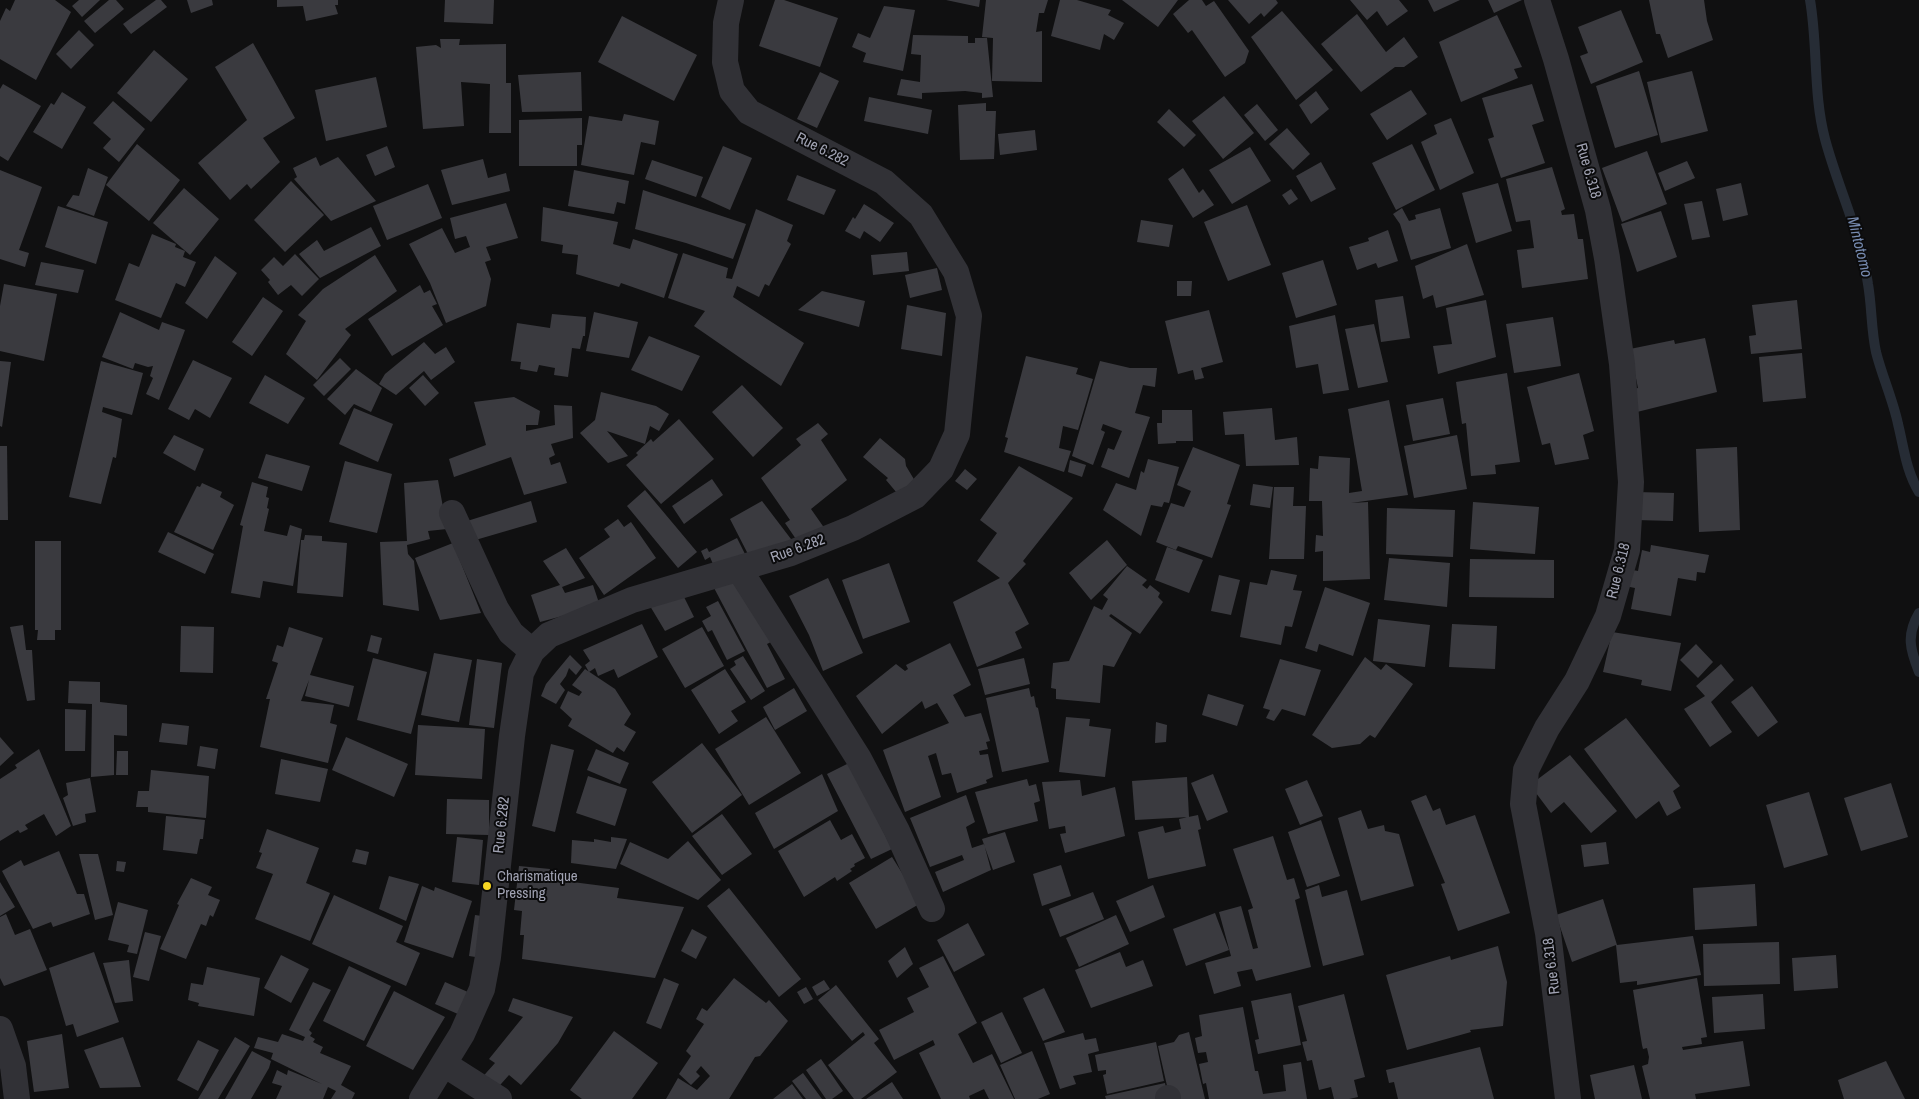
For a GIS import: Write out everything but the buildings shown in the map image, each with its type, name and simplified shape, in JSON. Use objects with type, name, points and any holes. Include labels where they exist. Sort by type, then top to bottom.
[{"type":"street","name":"Rue 6.282","points":[[422,1099],[462,1034],[482,989],[488,956],[512,736],[521,673],[532,651],[549,635],[632,600],[791,553],[853,528],[915,496],[941,469],[956,434],[969,316],[956,272],[921,215],[884,182],[749,112],[732,91],[725,62],[726,22],[731,0]]},
{"type":"street","name":"Rue 6.318","points":[[1537,0],[1556,59],[1602,229],[1622,364],[1631,482],[1627,550],[1608,616],[1577,681],[1547,728],[1526,770],[1525,779],[1523,804],[1548,933],[1568,1099]]},
{"type":"street","points":[[452,513],[496,609],[511,633],[532,651]]},
{"type":"street","points":[[739,569],[859,759],[897,831],[932,909]]},
{"type":"street","points":[[0,1029],[12,1066],[17,1099]]},
{"type":"street","points":[[444,1064],[499,1099]]},
{"type":"waterway","name":"Mintotomo","points":[[1810,0],[1821,122],[1830,157],[1855,229],[1865,265],[1876,352],[1896,415],[1908,468],[1919,492]]},
{"type":"waterway","name":"Mintotomo","points":[[1919,613],[1911,635],[1913,656],[1919,672]]},
{"type":"place","name":"Charismatique Pressing","points":[[487,886]]}]
